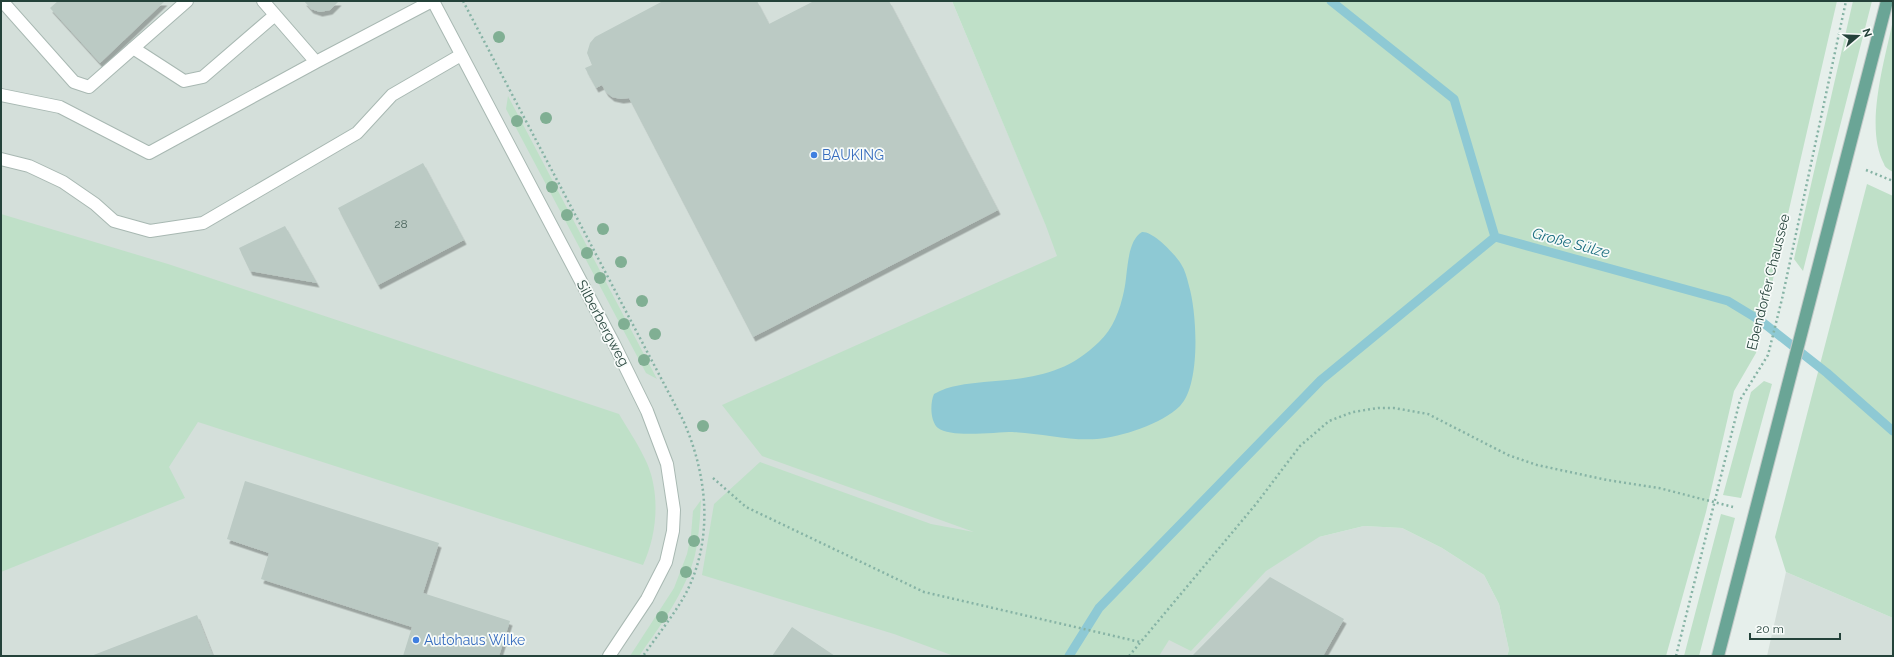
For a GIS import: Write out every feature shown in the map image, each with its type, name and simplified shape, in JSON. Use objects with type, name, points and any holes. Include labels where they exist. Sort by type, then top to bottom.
[{"type":"main road","points":[[1718,656],[1887,1]]},
{"type":"street","points":[[2,1],[74,82],[89,87],[187,1]]},
{"type":"street","points":[[263,1],[316,62]]},
{"type":"street","points":[[1,95],[60,107],[150,152],[432,1]]},
{"type":"street","name":"Silberbergweg","points":[[432,1],[617,350],[647,411],[668,464],[674,510],[673,531],[666,562],[647,599],[609,656]]},
{"type":"street","points":[[133,48],[184,81],[203,77],[275,15]]},
{"type":"street","points":[[1,159],[30,166],[63,182],[95,204],[114,221],[150,231],[203,223],[357,133],[392,95],[461,55]]},
{"type":"path","name":"Ebendorfer Chaussee","points":[[1676,656],[1740,400],[1768,355],[1782,299],[1846,1]]},
{"type":"path","points":[[1846,163],[1893,181]]},
{"type":"path","points":[[1129,656],[1256,504],[1300,446],[1329,421],[1353,412],[1378,408],[1394,408],[1422,413],[1443,421],[1508,455],[1537,465],[1607,480],[1659,488],[1755,513]]},
{"type":"path","points":[[713,478],[746,507],[924,592],[1140,642]]},
{"type":"shaded area","points":[[1,1],[952,1],[1046,225],[1319,537],[1364,526],[1402,528],[1442,548],[1484,575],[1499,604],[1509,650],[1507,656],[1,656]]},
{"type":"shaded area","points":[[1786,572],[1893,618],[1893,656],[1767,656]]},
{"type":"green space","points":[[952,1],[1837,1],[1756,353],[1734,391],[1706,512],[1666,656],[1507,656],[1509,650],[1499,604],[1484,575],[1442,548],[1402,528],[1364,526],[1319,537],[1266,571],[1191,651],[1169,640],[1159,656],[954,656],[894,634],[702,575],[714,504],[760,462],[931,524],[974,532],[762,456],[722,405],[1057,256],[1046,226]]},
{"type":"green space","points":[[1853,1],[1872,1],[1803,271],[1794,259]]},
{"type":"green space","points":[[1893,20],[1893,172],[1885,165],[1878,149],[1876,113],[1881,73]]},
{"type":"green space","points":[[508,96],[657,379],[646,373],[506,109]]},
{"type":"green space","points":[[1867,184],[1893,196],[1893,618],[1786,572],[1775,537]]},
{"type":"green space","points":[[1,214],[168,264],[619,414],[641,451],[653,483],[656,511],[652,539],[643,565],[198,422],[169,467],[185,498],[1,572]]},
{"type":"green space","points":[[1764,381],[1772,384],[1741,498],[1723,495],[1751,392]]},
{"type":"green space","points":[[701,500],[699,528],[695,555],[691,569],[672,608],[656,632],[639,656],[630,656],[674,588],[687,554],[691,535],[693,511]]},
{"type":"green space","points":[[1721,514],[1735,518],[1699,656],[1684,656]]},
{"type":"water","points":[[1142,232],[1152,235],[1158,239],[1178,260],[1185,271],[1192,298],[1195,330],[1194,366],[1187,396],[1180,406],[1172,413],[1152,424],[1118,436],[1097,439],[1076,439],[1012,432],[962,434],[944,431],[935,425],[932,417],[932,402],[934,394],[958,385],[1031,377],[1059,369],[1073,362],[1099,342],[1112,325],[1118,312],[1124,291],[1130,250],[1137,236]]},
{"type":"building","points":[[58,1],[165,1],[100,63],[50,8]]},
{"type":"building","points":[[304,1],[339,1],[330,10],[320,12],[311,9]]},
{"type":"building","name":"BAUKING","points":[[663,1],[757,1],[769,24],[814,1],[889,1],[998,210],[753,337],[629,98],[621,99],[612,97],[606,92],[602,85],[596,88],[585,68],[592,65],[587,53],[590,43],[595,37]]},
{"type":"building","points":[[423,163],[464,240],[378,285],[338,208]]},
{"type":"building","points":[[285,226],[317,283],[250,271],[239,248]]},
{"type":"building","points":[[245,481],[439,543],[423,593],[510,621],[499,656],[403,656],[412,627],[261,579],[269,553],[227,539]]},
{"type":"building","points":[[1270,577],[1344,619],[1323,656],[1192,656]]},
{"type":"building","points":[[197,615],[213,656],[91,656]]},
{"type":"building","points":[[792,627],[835,656],[772,656]]},
{"type":"waterway","name":"Große Sülze","points":[[1331,1],[1454,99],[1495,237],[1728,301],[1761,321],[1827,373],[1893,431]]},
{"type":"waterway","points":[[1069,656],[1099,608],[1321,380],[1495,237]]},
{"type":"place","name":"BAUKING","points":[[814,155]]},
{"type":"place","name":"Autohaus Wilke","points":[[416,640]]}]
